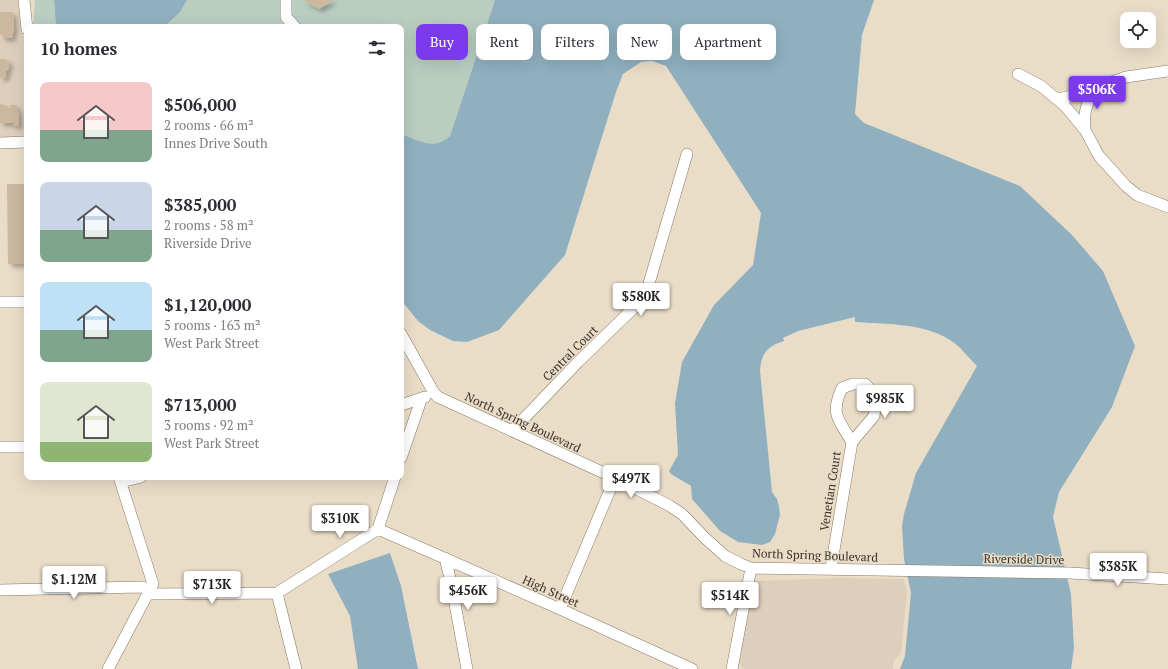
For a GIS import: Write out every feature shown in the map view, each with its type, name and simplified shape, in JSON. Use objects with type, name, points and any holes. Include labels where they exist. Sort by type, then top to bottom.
[{"type":"street","points":[[24,0],[26,24]]},
{"type":"street","points":[[286,0],[286,17],[292,24]]},
{"type":"street","points":[[1058,100],[1126,76],[1168,71]]},
{"type":"street","points":[[1018,74],[1042,86],[1071,113],[1085,130],[1099,156],[1122,183],[1137,195],[1168,207]]},
{"type":"street","points":[[1085,130],[1084,112],[1093,88]]},
{"type":"street","points":[[0,143],[24,142]]},
{"type":"street","name":"Central Court","points":[[512,431],[578,362],[645,297],[687,154]]},
{"type":"street","points":[[0,302],[24,302]]},
{"type":"street","name":"North Spring Boulevard","points":[[404,339],[438,398],[615,478],[670,506],[682,514],[725,556],[750,568],[903,570]]},
{"type":"street","name":"Venetian Court","points":[[831,568],[852,442],[874,416],[876,402],[874,393],[865,384],[853,384],[842,388],[836,400],[836,414],[852,442]]},
{"type":"street","points":[[404,404],[421,400],[434,393]]},
{"type":"street","points":[[404,449],[421,400]]},
{"type":"street","points":[[0,447],[24,447]]},
{"type":"street","points":[[560,609],[615,478]]},
{"type":"street","points":[[108,669],[153,584],[120,480]]},
{"type":"street","points":[[0,590],[142,588],[149,592],[277,593],[378,529],[394,480]]},
{"type":"street","name":"High Street","points":[[378,529],[692,669]]},
{"type":"street","points":[[445,558],[451,582],[467,669]]},
{"type":"street","points":[[732,669],[750,568]]},
{"type":"street","name":"Riverside Drive","points":[[903,570],[1070,573],[1168,579]]},
{"type":"street","points":[[277,593],[296,669]]},
{"type":"shaded area","points":[[0,0],[19,0],[20,22],[24,37],[24,137],[0,137]]},
{"type":"shaded area","points":[[840,578],[904,579],[907,592],[901,654],[894,660],[893,669],[744,669],[738,661],[753,581]]},
{"type":"green space","points":[[35,0],[54,0],[56,24],[33,24]]},
{"type":"green space","points":[[187,0],[495,0],[487,24],[476,24],[476,57],[450,136],[438,143],[432,144],[404,135],[404,24],[167,24],[175,17]]},
{"type":"water","points":[[54,0],[187,0],[180,12],[167,24],[56,24]]},
{"type":"water","points":[[495,0],[874,0],[862,35],[855,114],[864,123],[1020,186],[1072,235],[1103,271],[1135,346],[1112,407],[1059,492],[1053,517],[1071,594],[1074,648],[1071,669],[900,669],[905,656],[911,593],[904,559],[902,526],[904,514],[916,473],[977,366],[957,345],[940,334],[904,325],[855,322],[855,317],[798,331],[783,338],[784,341],[769,348],[762,360],[760,371],[772,492],[777,499],[780,515],[775,534],[770,542],[762,545],[738,542],[720,531],[692,499],[691,486],[671,474],[669,471],[678,455],[675,403],[682,362],[714,305],[753,265],[761,213],[666,66],[652,61],[641,62],[623,74],[565,255],[499,330],[467,342],[453,341],[430,330],[418,321],[404,304],[404,135],[432,144],[444,140],[450,136],[476,57],[476,60],[533,60],[533,24],[487,24]]},
{"type":"water","points":[[390,553],[401,586],[418,669],[358,669],[350,616],[328,574]]},
{"type":"building","points":[[303,0],[334,0],[319,9]]},
{"type":"building","points":[[0,12],[13,12],[14,28],[12,38],[3,38],[2,34],[0,34]]},
{"type":"building","points":[[0,59],[6,59],[10,63],[8,64],[9,69],[6,71],[6,78],[0,78]]},
{"type":"building","points":[[1,104],[7,106],[7,109],[10,109],[10,105],[17,105],[17,111],[19,111],[19,126],[13,126],[13,123],[0,123]]},
{"type":"building","points":[[7,184],[24,184],[24,264],[8,264]]}]
